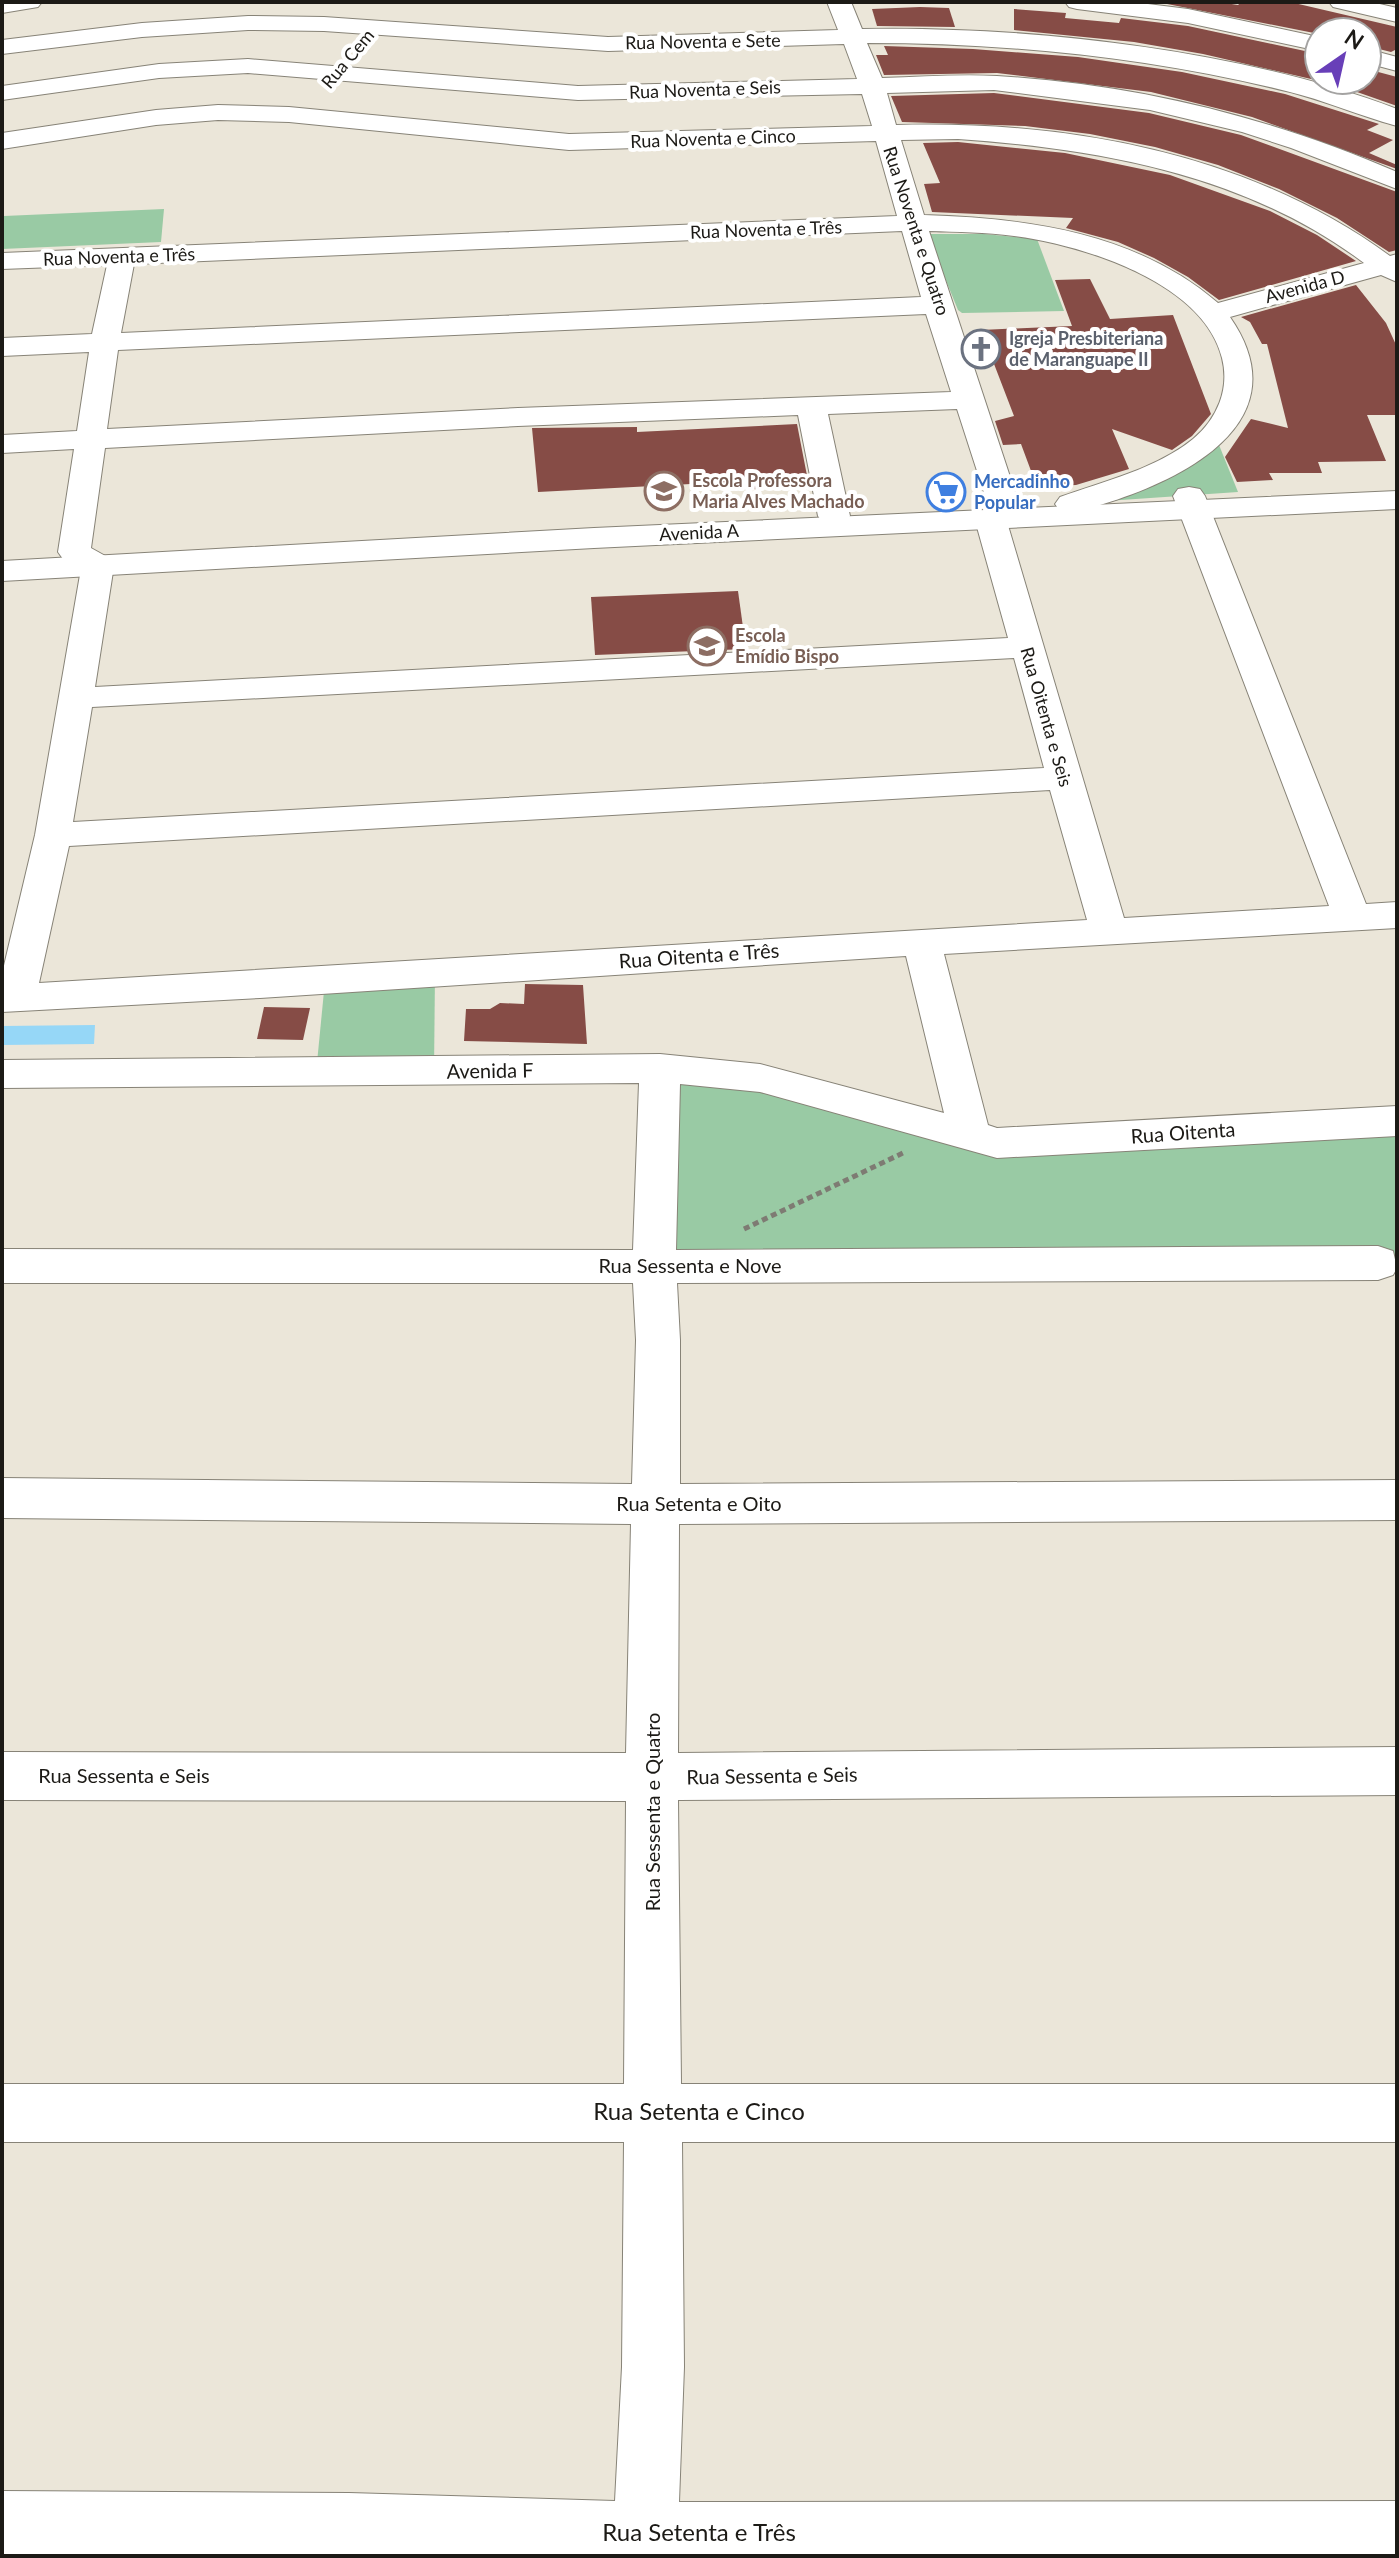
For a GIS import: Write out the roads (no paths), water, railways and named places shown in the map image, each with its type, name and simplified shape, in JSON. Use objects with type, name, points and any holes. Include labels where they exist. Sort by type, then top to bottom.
[{"type":"street","points":[[2,6],[30,2]]},
{"type":"street","name":"Rua Cem","points":[[302,117],[396,2]]},
{"type":"street","name":"Rua Noventa e Quatro","points":[[839,2],[872,85],[937,305],[970,400],[998,513]]},
{"type":"street","points":[[1077,2],[1188,16],[1303,41]]},
{"type":"street","points":[[1341,2],[1397,15]]},
{"type":"street","name":"Rua Noventa e Sete","points":[[2,47],[212,24],[282,23],[588,43],[966,37],[1090,47],[1163,58],[1317,91],[1397,118]]},
{"type":"street","name":"Rua Noventa e Seis","points":[[2,93],[205,67],[337,71],[578,93],[994,83],[1057,87],[1139,99],[1282,134],[1341,155],[1397,181]]},
{"type":"street","name":"Rua Noventa e Cinco","points":[[2,141],[206,112],[302,117],[508,139],[569,142],[885,133],[1005,133],[1076,142],[1144,157],[1225,181],[1294,208],[1393,267]]},
{"type":"street","name":"Rua Noventa e Três","points":[[2,261],[913,223],[985,225],[1068,240],[1146,267],[1176,282],[1226,328],[1239,357],[1240,384],[1235,403],[1210,440],[1175,463],[1071,504]]},
{"type":"street","points":[[9,998],[53,835],[74,698],[86,558],[90,440],[122,257]]},
{"type":"street","name":"Avenida D","points":[[1212,313],[1393,267]]},
{"type":"street","points":[[2,347],[937,305]]},
{"type":"street","points":[[2,444],[970,400]]},
{"type":"street","points":[[811,405],[834,516]]},
{"type":"street","name":"Avenida A","points":[[2,556],[86,558],[998,513],[1192,503],[1397,486]]},
{"type":"street","name":"Avenida A","points":[[2,571],[86,558],[834,516],[998,513],[1071,504],[1397,500]]},
{"type":"street","points":[[1192,503],[1352,918]]},
{"type":"street","name":"Rua Oitenta e Seis","points":[[998,513],[1027,647],[1109,931]]},
{"type":"street","points":[[74,698],[1027,647]]},
{"type":"street","points":[[53,835],[1064,778]]},
{"type":"street","name":"Rua Oitenta e Três","points":[[9,998],[1397,915]]},
{"type":"street","points":[[922,942],[960,1134]]},
{"type":"street","name":"Avenida F","points":[[2,1074],[660,1068],[760,1078],[960,1134]]},
{"type":"street","name":"Rua Sessenta e Quatro","points":[[645,2545],[653,2367],[652,1777],[658,1340],[654,1266],[660,1068]]},
{"type":"street","name":"Rua Oitenta","points":[[960,1134],[997,1143],[1397,1121]]},
{"type":"street","name":"Rua Sessenta e Nove","points":[[2,1266],[1378,1263]]},
{"type":"street","name":"Rua Setenta e Oito","points":[[2,1498],[657,1504],[1397,1500]]},
{"type":"street","name":"Rua Sessenta e Seis","points":[[2,1776],[652,1777],[1397,1771]]},
{"type":"street","name":"Rua Setenta e Cinco","points":[[2,2113],[1397,2113]]},
{"type":"street","name":"Rua Setenta e Três","points":[[2,2523],[349,2525],[645,2545],[1397,2533]]},
{"type":"water","points":[[95,1025],[94,1044],[2,1045],[2,1026]]},
{"type":"place","name":"Igreja Presbiteriana de Maranguape II","points":[[981,349]]},
{"type":"place","name":"Escola Professora Maria Alves Machado","points":[[664,491]]},
{"type":"place","name":"Mercadinho Popular","points":[[946,492]]},
{"type":"place","name":"Escola Emídio Bispo","points":[[707,646]]}]
